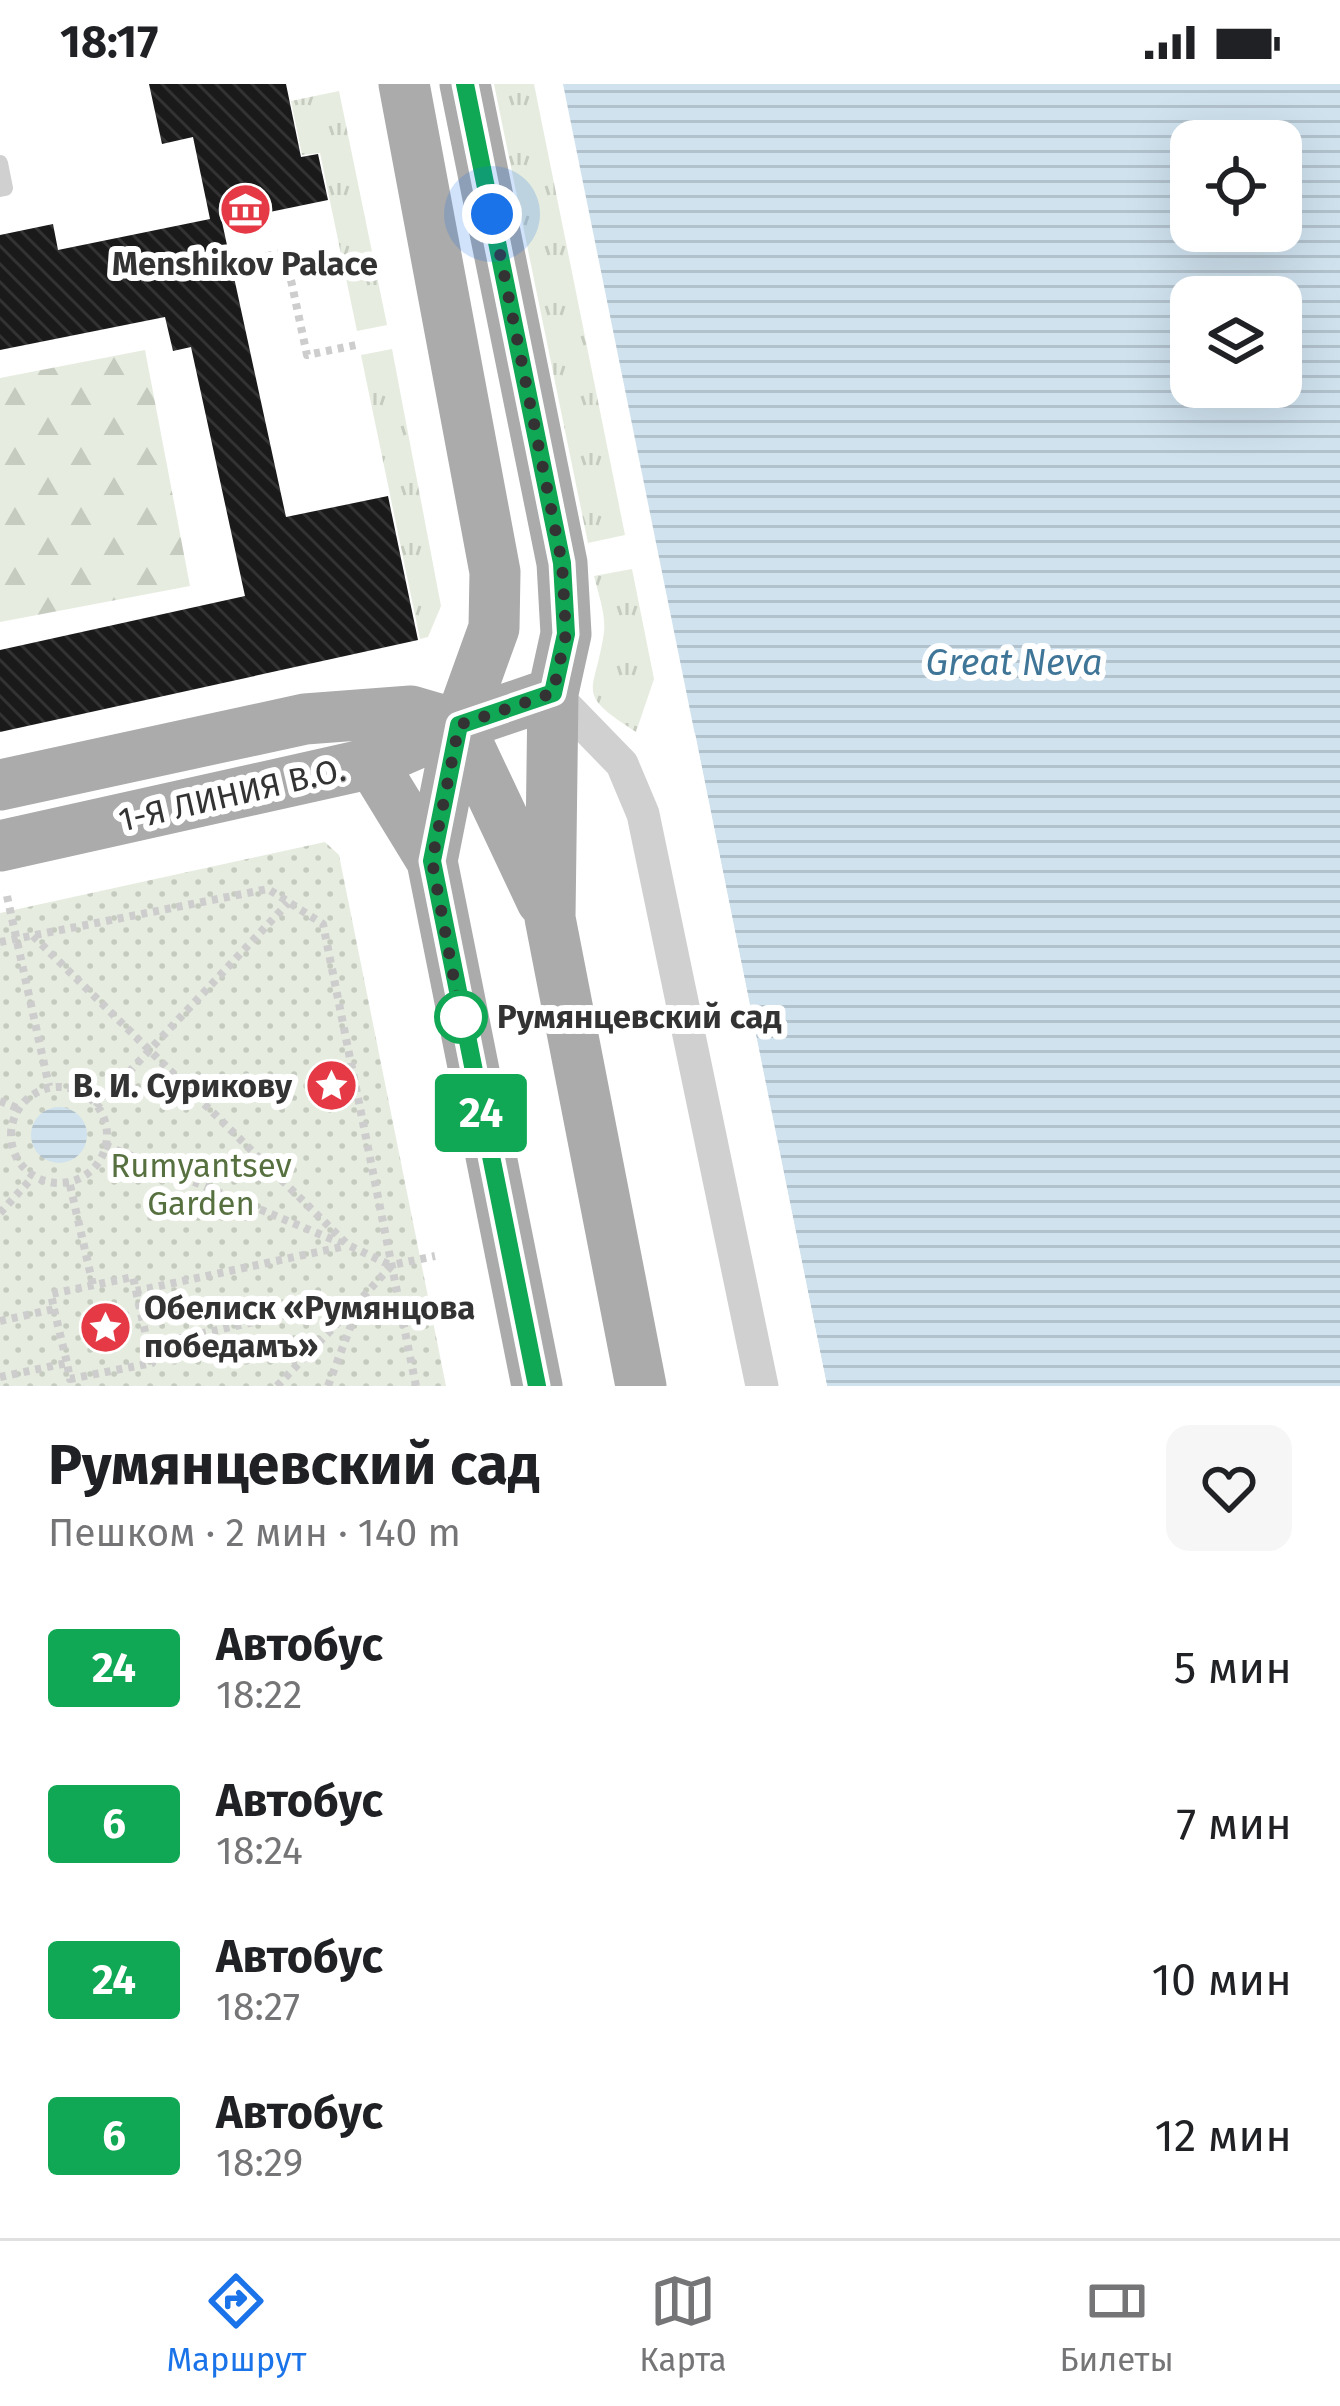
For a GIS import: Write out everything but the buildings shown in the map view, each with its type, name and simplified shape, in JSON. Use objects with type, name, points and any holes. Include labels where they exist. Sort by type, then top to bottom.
[{"type":"main road","points":[[404,84],[495,572],[494,628],[459,725],[432,861]]},
{"type":"main road","points":[[465,84],[562,563],[566,634],[553,693],[550,918],[640,1386]]},
{"type":"main road","name":"1-Я ЛИНИЯ В.О.","points":[[3,871],[372,763],[459,725],[553,693]]},
{"type":"main road","points":[[0,785],[305,719],[411,711],[459,725],[550,918]]},
{"type":"main road","points":[[372,763],[432,861],[537,1386]]},
{"type":"street","points":[[553,693],[622,764],[643,814],[762,1386]]},
{"type":"lane","points":[[0,163],[4,188],[0,190]]},
{"type":"path","points":[[231,264],[285,252],[307,355],[356,345]]},
{"type":"path","points":[[3,871],[49,1086]]},
{"type":"path","points":[[0,943],[268,889],[323,924],[416,1386]]},
{"type":"path","points":[[96,1107],[289,902]]},
{"type":"path","points":[[33,936],[348,1245]]},
{"type":"path","points":[[49,1086],[86,1094],[108,1125],[101,1163],[70,1185],[32,1178],[10,1146],[17,1108],[49,1086]]},
{"type":"path","points":[[0,1101],[17,1108]]},
{"type":"path","points":[[105,1145],[392,1265],[435,1256]]},
{"type":"path","points":[[0,1213],[32,1178]]},
{"type":"path","points":[[70,1185],[93,1286]]},
{"type":"path","points":[[136,1292],[348,1245]]},
{"type":"path","points":[[278,1386],[392,1265]]},
{"type":"path","points":[[134,1277],[136,1292],[152,1364],[70,1379],[51,1294],[134,1277]]},
{"type":"path","points":[[148,1345],[362,1299]]},
{"type":"path","points":[[328,1386],[362,1299]]},
{"type":"path","points":[[0,1321],[54,1309]]},
{"type":"path","points":[[0,1377],[68,1363]]},
{"type":"path","points":[[111,1371],[114,1386]]},
{"type":"green space","points":[[494,84],[534,84],[625,535],[588,543]]},
{"type":"green space","points":[[339,91],[387,325],[357,331],[320,153],[302,155],[291,101]]},
{"type":"green space","points":[[392,349],[441,606],[428,637],[420,639],[361,355]]},
{"type":"green space","points":[[145,350],[190,586],[0,622],[0,378]]},
{"type":"green space","points":[[632,569],[654,679],[636,732],[603,708],[593,691],[604,625],[594,576]]},
{"type":"green space","name":"Rumyantsev Garden","points":[[325,842],[339,855],[446,1386],[0,1386],[0,913]]},
{"type":"water","name":"Great Neva","points":[[563,84],[1340,84],[1340,1386],[827,1386]]},
{"type":"water","points":[[59,1107],[79,1115],[87,1135],[79,1155],[59,1163],[39,1155],[31,1135],[39,1115]]},
{"type":"pier","points":[[695,733],[827,1386],[821,1386],[690,736]]},
{"type":"bus line","name":"24","points":[[465,84],[562,563],[566,634],[553,693],[459,725],[432,861],[537,1386]]},
{"type":"place","name":"Menshikov Palace","points":[[245,210]]},
{"type":"place","name":"Румянцевский сад","points":[[461,1017]]},
{"type":"place","name":"В. И. Сурикову","points":[[331,1086]]},
{"type":"place","name":"Обелиск «Румянцова победамъ»","points":[[105,1327]]},
{"type":"route","points":[[461,1017],[432,861],[459,725],[553,693],[566,634],[562,563],[492,214]]}]
